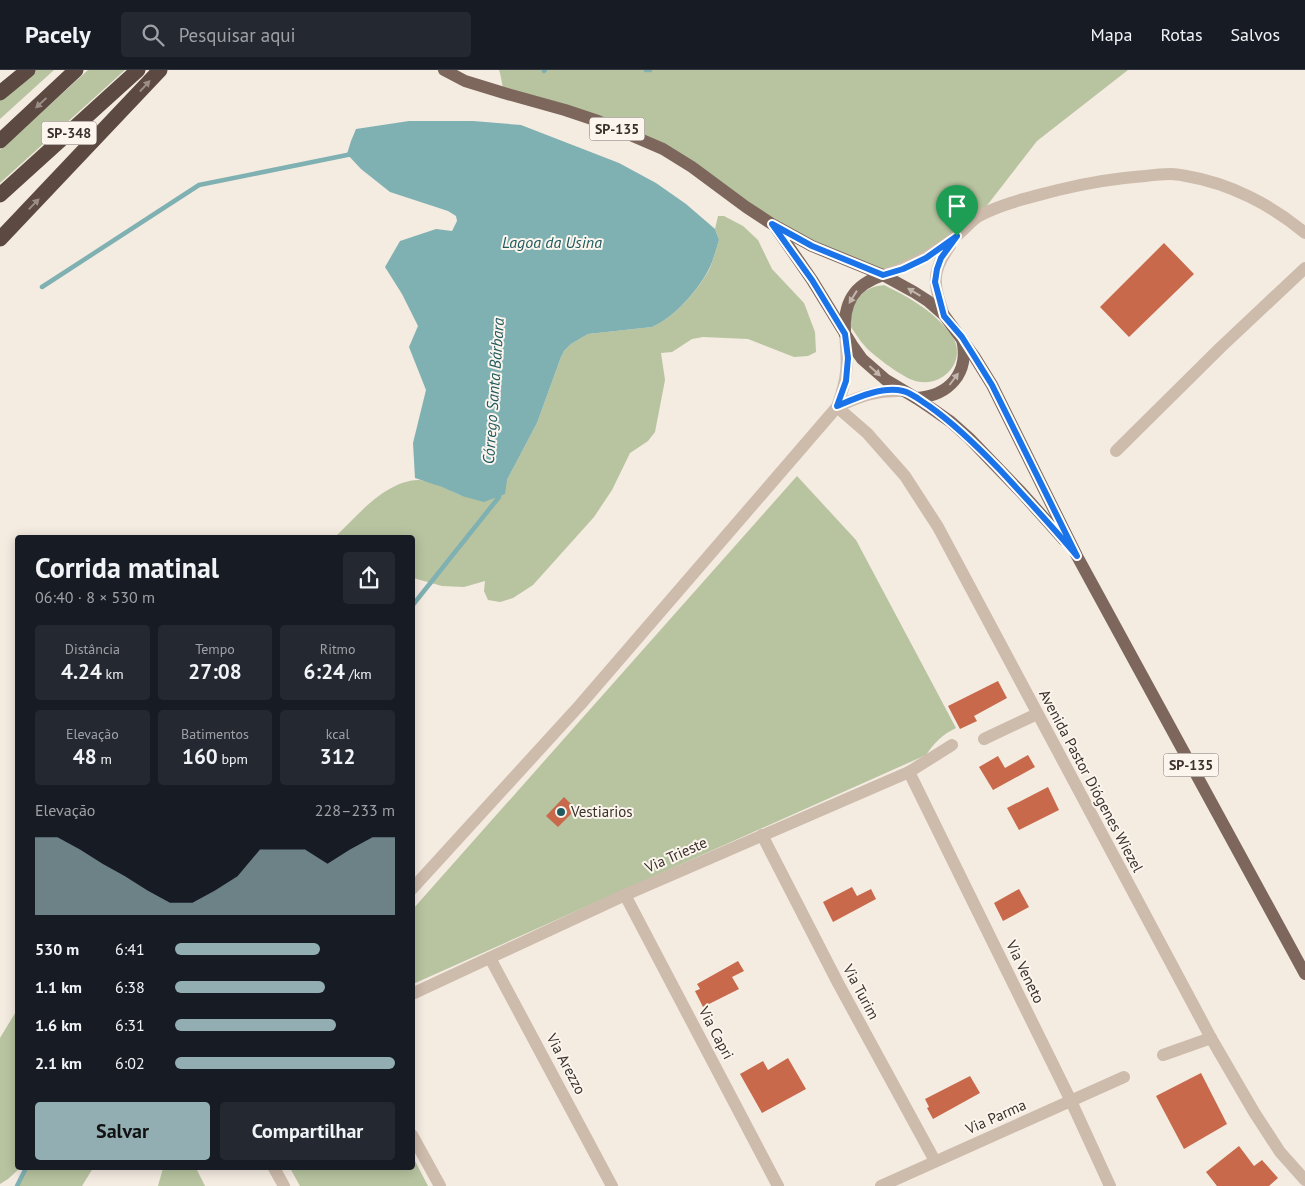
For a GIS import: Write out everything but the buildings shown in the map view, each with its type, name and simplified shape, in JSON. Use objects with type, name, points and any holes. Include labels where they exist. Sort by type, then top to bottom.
[{"type":"highway","points":[[0,93],[28,70]]},
{"type":"highway","name":"SP-348","points":[[0,141],[76,70]]},
{"type":"highway","name":"SP-348","points":[[0,195],[138,70]]},
{"type":"highway","points":[[0,239],[160,70]]},
{"type":"main road","name":"SP-135","points":[[444,70],[465,81],[565,110],[631,134],[692,167],[746,208],[772,224],[812,246],[883,275],[928,301],[944,316],[962,337],[992,385],[1077,556],[1305,974]]},
{"type":"main road","name":"SP-135","points":[[772,224],[812,280],[862,359],[886,380],[951,422],[969,438],[1038,510],[1077,556]]},
{"type":"main road","points":[[845,334],[846,309],[851,297],[865,283],[883,275]]},
{"type":"main road","points":[[916,398],[938,394],[955,380],[964,360],[962,337]]},
{"type":"street","points":[[883,275],[903,269],[926,258],[957,236],[978,217],[996,208],[1072,187],[1121,178],[1173,174],[1204,179],[1259,202],[1292,221],[1305,233]]},
{"type":"street","points":[[944,316],[935,282],[937,269],[941,258],[957,236]]},
{"type":"street","points":[[1116,451],[1220,348],[1305,268]]},
{"type":"street","points":[[415,886],[580,705],[837,406],[846,381],[848,358],[845,334]]},
{"type":"street","points":[[837,406],[859,396],[876,392],[889,390],[903,391]]},
{"type":"street","name":"Avenida Pastor Diógenes Wiezel","points":[[837,406],[867,433],[905,476],[938,527],[1211,1038],[1254,1112],[1280,1152],[1305,1180]]},
{"type":"street","points":[[984,739],[1037,714]]},
{"type":"street","name":"Via Trieste","points":[[415,993],[625,895],[909,772],[952,745]]},
{"type":"street","name":"Via Veneto","points":[[909,772],[1071,1101],[1110,1186]]},
{"type":"street","name":"Via Turim","points":[[762,835],[838,983],[935,1161]]},
{"type":"street","name":"Via Capri","points":[[625,895],[778,1186]]},
{"type":"street","name":"Via Arezzo","points":[[490,958],[612,1186]]},
{"type":"street","points":[[1163,1055],[1211,1038]]},
{"type":"street","name":"Via Parma","points":[[881,1186],[1124,1077]]},
{"type":"street","points":[[415,1140],[440,1186]]},
{"type":"street","points":[[275,1170],[284,1186]]},
{"type":"green space","points":[[36,70],[54,70],[0,119],[0,100]]},
{"type":"green space","points":[[88,70],[125,70],[0,183],[0,150]]},
{"type":"green space","points":[[499,70],[1128,70],[1037,141],[978,217],[957,236],[883,275],[836,257],[663,149],[504,93]]},
{"type":"green space","points":[[718,216],[724,216],[743,226],[758,240],[772,269],[804,303],[815,332],[816,352],[808,356],[794,357],[748,339],[703,337],[692,339],[672,352],[661,353],[665,380],[655,432],[648,441],[630,453],[612,490],[594,517],[533,585],[513,598],[500,602],[488,600],[484,591],[485,581],[464,587],[442,586],[415,579],[415,535],[337,535],[372,501],[394,486],[406,482],[418,480],[428,482],[462,496],[507,480],[537,423],[564,351],[571,344],[588,334],[652,327],[669,317],[699,286],[709,270],[719,240],[715,229]]},
{"type":"green space","points":[[884,285],[924,308],[953,337],[957,347],[957,357],[948,373],[940,379],[931,382],[921,382],[905,377],[868,349],[851,328],[851,313],[856,301],[868,290]]},
{"type":"green space","points":[[797,476],[856,540],[956,728],[939,739],[926,755],[415,983],[415,907]]},
{"type":"green space","points":[[15,1013],[15,1170],[18,1170],[0,1184],[0,1038]]},
{"type":"green space","points":[[415,1161],[428,1186],[300,1186],[291,1170],[415,1170]]},
{"type":"green space","points":[[25,1170],[92,1170],[82,1186],[17,1186]]},
{"type":"green space","points":[[162,1170],[197,1170],[205,1186],[158,1186]]},
{"type":"water","name":"Lagoa da Usina","points":[[409,121],[473,121],[521,125],[619,163],[656,183],[686,204],[715,229],[719,240],[712,262],[704,277],[685,302],[669,317],[652,327],[588,334],[571,344],[564,351],[537,423],[507,480],[505,494],[484,502],[462,496],[415,478],[413,443],[426,390],[409,347],[418,326],[402,294],[385,267],[400,241],[436,229],[452,231],[457,221],[456,216],[448,211],[390,192],[361,169],[347,154],[356,129]]},
{"type":"waterway","points":[[42,287],[199,185],[352,154]]},
{"type":"waterway","name":"Córrego Santa Bárbara","points":[[415,602],[499,497],[499,492]]},
{"type":"waterway","name":"Córrego Santa Bárbara","points":[[17,1186],[25,1170]]},
{"type":"place","name":"Vestiarios","points":[[561,812]]},
{"type":"route","points":[[772,224],[812,246],[883,275],[903,269],[926,258],[957,236],[941,258],[937,269],[935,282],[944,316],[962,337],[992,385],[1077,556],[1038,510],[969,438],[951,422],[916,398],[903,391],[889,390],[859,396],[837,406],[846,381],[848,358],[845,334],[799,260],[772,224]]}]
